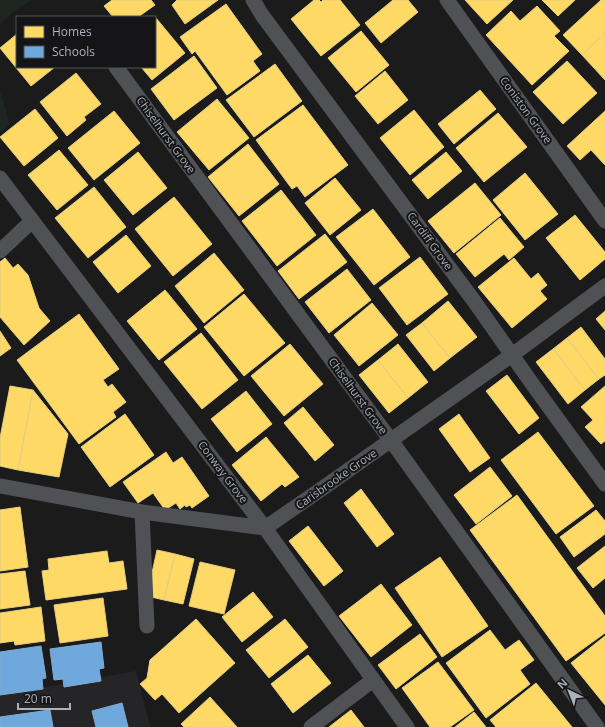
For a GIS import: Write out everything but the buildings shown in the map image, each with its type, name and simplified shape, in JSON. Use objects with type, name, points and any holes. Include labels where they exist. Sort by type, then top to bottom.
[{"type":"street","name":"Cardiff Grove","points":[[253,0],[262,15],[474,301],[605,484]]},
{"type":"street","name":"Coniston Grove","points":[[447,0],[605,221]]},
{"type":"street","name":"Chiselhurst Grove","points":[[117,68],[391,440],[597,727]]},
{"type":"street","name":"Conway Grove","points":[[0,178],[265,528],[407,727]]},
{"type":"street","points":[[0,250],[32,221]]},
{"type":"street","name":"Carisbrooke Grove","points":[[265,528],[512,355],[605,286]]},
{"type":"street","points":[[0,486],[142,512],[265,528]]},
{"type":"street","points":[[142,512],[147,626]]},
{"type":"street","points":[[311,727],[373,680]]},
{"type":"shaded area","points":[[0,0],[33,0],[7,17],[0,25]]},
{"type":"shaded area","points":[[0,91],[10,124],[0,133]]},
{"type":"shaded area","points":[[136,671],[150,727],[0,727],[0,695]]}]
